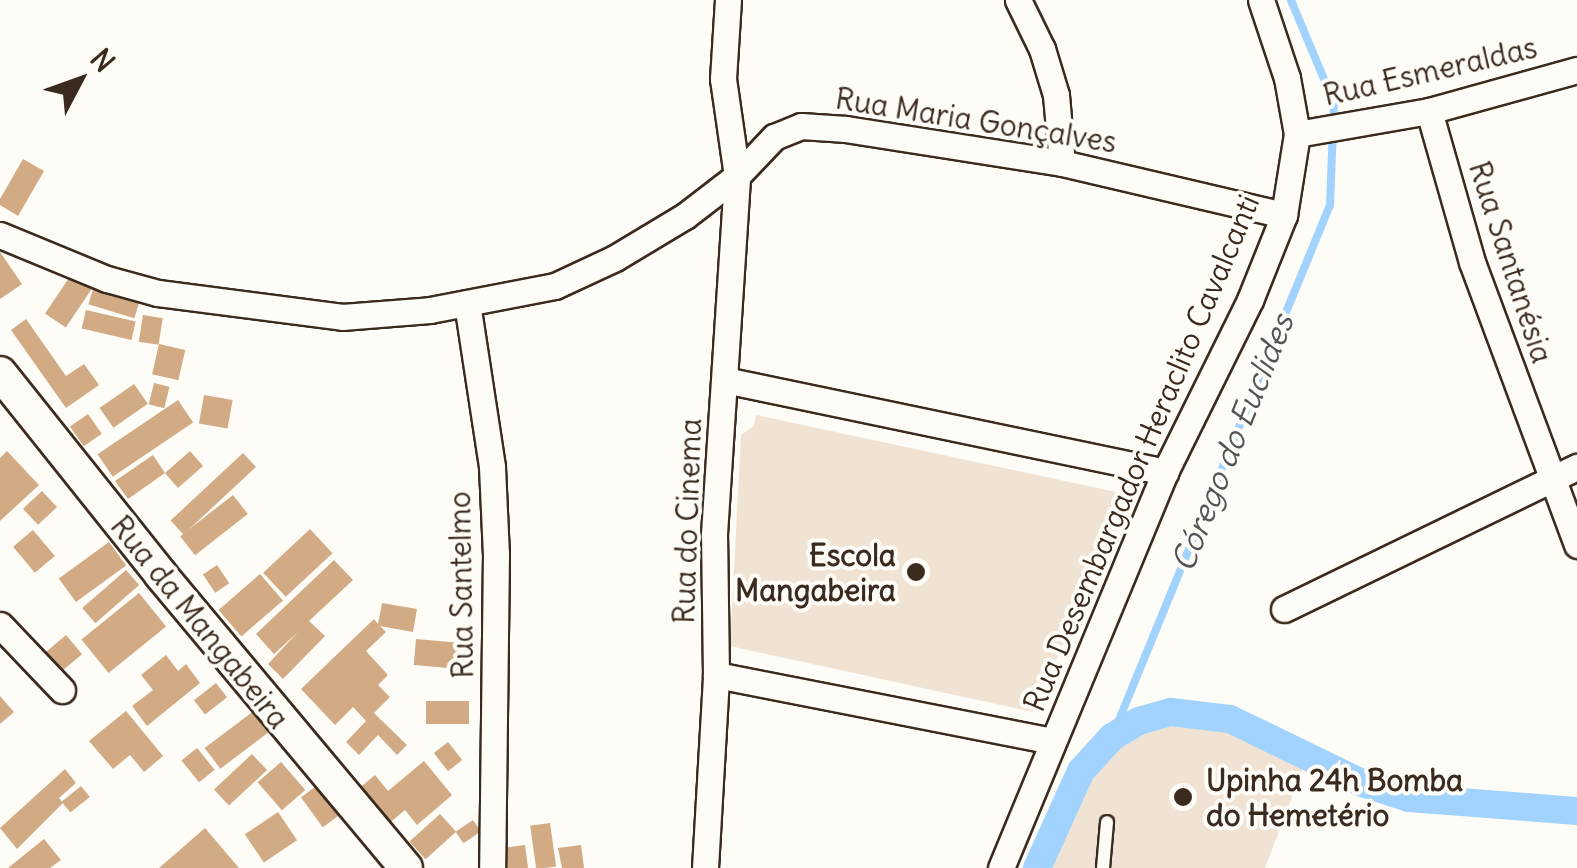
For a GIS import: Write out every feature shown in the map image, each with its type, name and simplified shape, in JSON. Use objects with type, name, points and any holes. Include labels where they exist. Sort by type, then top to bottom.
[{"type":"street","name":"Rua do Cinema","points":[[705,868],[716,675],[714,534],[737,176],[723,79],[728,0]]},
{"type":"street","points":[[1018,0],[1042,49],[1056,95],[1062,163]]},
{"type":"street","name":"Rua Desembargador Heraclito Cavalcanti","points":[[1000,868],[1165,472],[1250,300],[1284,215],[1307,132],[1261,0]]},
{"type":"street","name":"Rua Esmeraldas","points":[[1307,132],[1429,111],[1577,70]]},
{"type":"street","name":"Rua Santanésia","points":[[1429,111],[1472,262],[1577,545]]},
{"type":"street","name":"Rua Maria Gonçalves","points":[[0,235],[107,279],[213,302],[342,316],[467,302],[555,286],[615,258],[684,216],[737,176],[774,137],[802,126],[846,129],[1062,163],[1284,215]]},
{"type":"street","name":"Rua Santelmo","points":[[467,302],[492,467],[496,574],[492,868]]},
{"type":"street","name":"Rua da Mangabeira","points":[[0,373],[185,604],[406,868]]},
{"type":"street","points":[[724,380],[1165,472]]},
{"type":"street","points":[[1284,609],[1577,467]]},
{"type":"street","points":[[0,625],[62,690]]},
{"type":"street","points":[[716,675],[1052,741]]},
{"type":"lane","points":[[1103,868],[1108,822]]},
{"type":"shaded area","name":"Escola Mangabeira","points":[[756,415],[1130,495],[1033,712],[730,646],[741,435],[754,426]]},
{"type":"shaded area","name":"Upinha 24h Bomba do Hemetério","points":[[1174,718],[1226,722],[1306,760],[1265,868],[1041,868],[1063,817],[1099,758],[1137,728]]},
{"type":"building","points":[[23,159],[44,171],[18,216],[0,205],[0,199]]},
{"type":"building","points":[[0,252],[22,284],[0,299]]},
{"type":"building","points":[[73,272],[94,286],[66,327],[45,313]]},
{"type":"building","points":[[94,286],[140,300],[134,318],[88,304]]},
{"type":"building","points":[[86,310],[136,321],[131,340],[82,329]]},
{"type":"building","points":[[143,315],[163,318],[159,345],[139,342]]},
{"type":"building","points":[[26,319],[66,376],[84,364],[99,385],[66,408],[11,330]]},
{"type":"building","points":[[159,344],[185,350],[178,380],[152,374]]},
{"type":"building","points":[[154,383],[170,387],[164,408],[149,404]]},
{"type":"building","points":[[134,384],[148,404],[113,428],[100,408]]},
{"type":"building","points":[[204,395],[233,400],[228,429],[199,424]]},
{"type":"building","points":[[178,400],[193,422],[113,477],[98,454]]},
{"type":"building","points":[[88,414],[102,434],[84,446],[70,427]]},
{"type":"building","points":[[7,451],[39,485],[0,521],[0,458]]},
{"type":"building","points":[[190,451],[203,466],[178,488],[165,473]]},
{"type":"building","points":[[243,453],[256,467],[184,534],[171,521]]},
{"type":"building","points":[[153,455],[165,473],[128,499],[115,481]]},
{"type":"building","points":[[42,491],[57,507],[38,525],[23,509]]},
{"type":"building","points":[[233,495],[248,514],[195,555],[180,536]]},
{"type":"building","points":[[310,529],[333,553],[286,597],[263,573]]},
{"type":"building","points":[[33,530],[55,556],[35,573],[13,547]]},
{"type":"building","points":[[109,542],[126,565],[76,602],[59,578]]},
{"type":"building","points":[[334,560],[353,580],[309,621],[325,636],[283,679],[268,664],[298,632],[274,654],[256,634]]},
{"type":"building","points":[[217,565],[229,583],[215,593],[203,575]]},
{"type":"building","points":[[126,570],[139,585],[95,623],[82,608]]},
{"type":"building","points":[[260,574],[283,600],[241,636],[218,610]]},
{"type":"building","points":[[139,593],[166,626],[109,673],[81,640]]},
{"type":"building","points":[[382,603],[417,609],[413,632],[380,626],[386,632],[366,651],[388,675],[378,685],[390,697],[374,713],[407,745],[397,755],[378,735],[359,755],[346,742],[366,721],[353,707],[335,725],[301,689],[374,619],[378,624]]},
{"type":"building","points":[[66,635],[82,654],[62,671],[46,652]]},
{"type":"building","points":[[416,639],[459,643],[457,669],[414,665]]},
{"type":"building","points":[[166,655],[178,671],[186,664],[200,683],[147,726],[132,706],[153,690],[141,675]]},
{"type":"building","points":[[216,683],[227,697],[205,714],[194,700]]},
{"type":"building","points":[[0,696],[14,712],[0,724]]},
{"type":"building","points":[[426,701],[469,701],[469,724],[426,724]]},
{"type":"building","points":[[255,710],[271,731],[220,769],[205,748]]},
{"type":"building","points":[[126,711],[163,756],[144,772],[130,755],[113,769],[89,741]]},
{"type":"building","points":[[448,742],[462,760],[448,771],[434,753]]},
{"type":"building","points":[[197,748],[215,770],[199,782],[181,761]]},
{"type":"building","points":[[252,754],[267,770],[229,806],[214,789]]},
{"type":"building","points":[[424,761],[452,795],[417,825],[405,810],[387,825],[357,790],[375,775],[388,791]]},
{"type":"building","points":[[281,762],[305,790],[282,810],[258,782]]},
{"type":"building","points":[[65,769],[76,783],[59,798],[63,803],[17,849],[0,828]]},
{"type":"building","points":[[322,782],[344,812],[323,827],[301,797]]},
{"type":"building","points":[[81,786],[90,797],[70,813],[62,802]]},
{"type":"building","points":[[278,812],[297,840],[264,863],[245,834]]},
{"type":"building","points":[[440,814],[456,832],[426,859],[410,841]]},
{"type":"building","points":[[473,820],[481,832],[463,843],[456,832]]},
{"type":"building","points":[[550,823],[556,867],[536,868],[530,826]]},
{"type":"building","points":[[205,828],[239,868],[159,868]]},
{"type":"building","points":[[44,839],[61,860],[50,868],[8,868]]},
{"type":"building","points":[[525,845],[528,868],[506,868],[503,848]]},
{"type":"building","points":[[581,845],[584,868],[562,868],[558,848]]},
{"type":"waterway","name":"Córego do Euclides","points":[[1112,737],[1330,205],[1334,103],[1291,0]]},
{"type":"waterway","points":[[1037,868],[1081,771],[1112,737],[1139,721],[1171,712],[1230,719],[1362,783],[1409,798],[1577,811]]},
{"type":"place","name":"Escola Mangabeira","points":[[916,572]]},
{"type":"place","name":"Upinha 24h Bomba do Hemetério","points":[[1183,797]]}]
